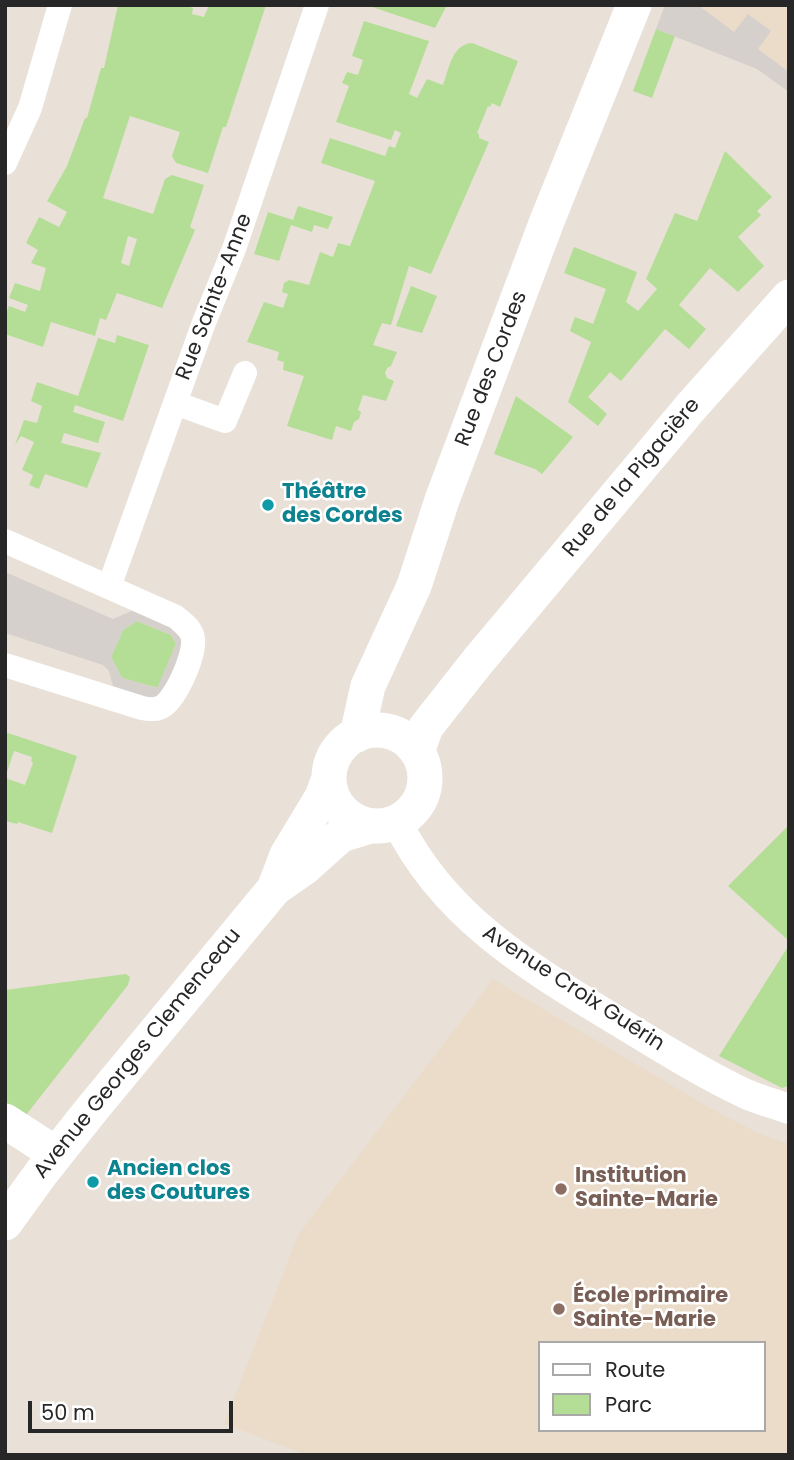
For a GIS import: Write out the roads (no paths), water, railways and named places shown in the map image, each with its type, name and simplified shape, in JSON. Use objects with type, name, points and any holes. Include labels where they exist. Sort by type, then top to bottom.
[{"type":"main road","name":"Rue des Cordes","points":[[370,733],[368,686],[414,586],[442,500],[547,222],[634,5]]},
{"type":"main road","name":"Rue de la Pigacière","points":[[417,752],[426,727],[478,661],[690,408],[789,297]]},
{"type":"main road","name":"Rue de la Pigacière","points":[[370,733],[478,661]]},
{"type":"main road","points":[[370,733],[397,734],[417,752],[425,778],[423,792],[408,815],[341,835],[304,868],[274,889],[288,855],[322,797],[336,752],[345,742],[370,733]]},
{"type":"main road","points":[[329,778],[336,804],[345,815],[357,822],[383,824]]},
{"type":"main road","name":"Avenue Georges Clemenceau","points":[[5,1223],[56,1154],[206,968],[274,889]]},
{"type":"main road","points":[[5,1121],[56,1154]]},
{"type":"street","points":[[5,163],[30,108],[60,5]]},
{"type":"street","name":"Rue Sainte-Anne","points":[[109,587],[238,239],[317,5]]},
{"type":"street","points":[[175,403],[225,421],[245,373]]},
{"type":"street","points":[[5,541],[176,617],[190,630],[193,638],[189,662],[177,690],[165,705],[159,708],[142,708],[5,665]]},
{"type":"street","name":"Avenue Croix Guérin","points":[[383,824],[408,845],[428,874],[461,912],[496,943],[661,1047],[744,1094],[789,1109]]},
{"type":"place","name":"Théâtre des Cordes","points":[[268,505]]},
{"type":"place","name":"Ancien clos des Coutures","points":[[93,1182]]},
{"type":"place","name":"Institution Sainte-Marie","points":[[561,1189]]},
{"type":"place","name":"École primaire Sainte-Marie","points":[[559,1309]]}]
